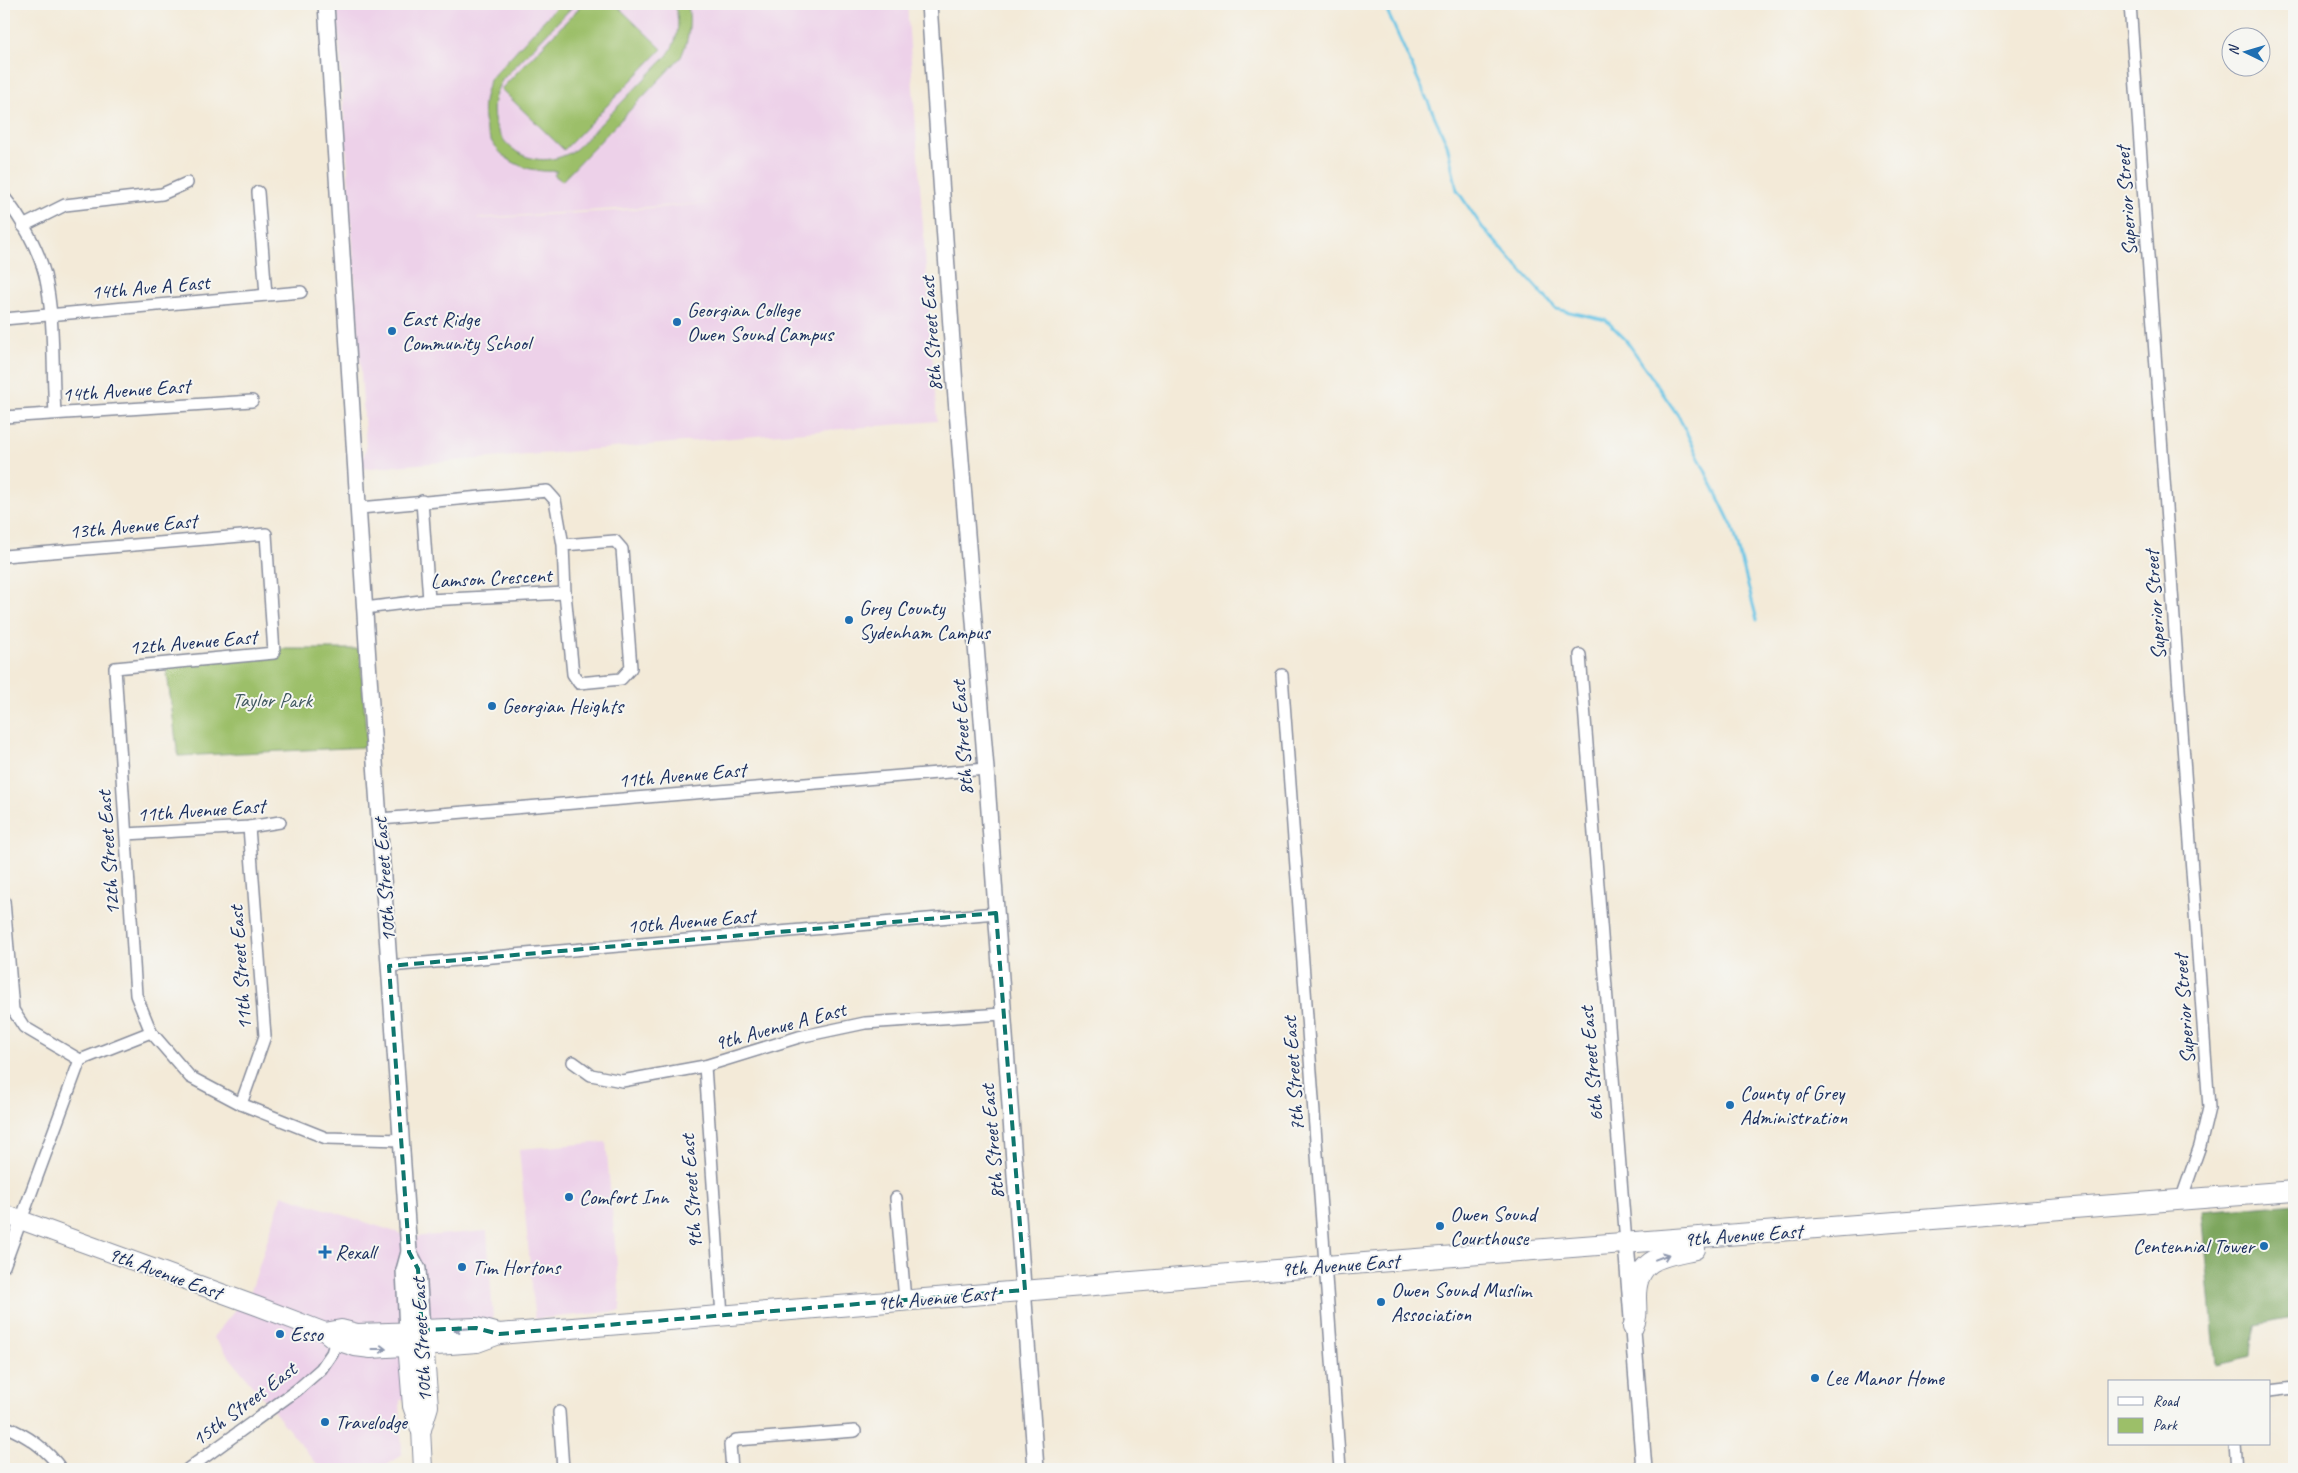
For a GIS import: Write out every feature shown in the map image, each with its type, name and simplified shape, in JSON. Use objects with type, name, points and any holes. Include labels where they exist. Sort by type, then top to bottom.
[{"type":"highway","name":"9th Avenue East","points":[[415,1339],[477,1342],[499,1334],[1025,1290],[2294,1192]]},
{"type":"highway","points":[[1633,1328],[1637,1319],[1636,1285],[1640,1273],[1647,1265],[1658,1258],[1695,1249],[1730,1236]]},
{"type":"highway","name":"10th Street East","points":[[415,1339],[428,1406],[421,1429]]},
{"type":"main road","name":"10th Street East","points":[[326,4],[409,1252],[418,1269],[415,1339]]},
{"type":"main road","name":"8th Street East","points":[[930,4],[955,386],[986,769],[1002,1014],[1025,1290],[1036,1469]]},
{"type":"main road","name":"9th Avenue East","points":[[4,1214],[330,1337],[342,1329],[358,1333],[415,1339]]},
{"type":"main road","name":"6th Street East","points":[[1626,1243],[1644,1469]]},
{"type":"main road","name":"10th Street East","points":[[421,1429],[423,1469]]},
{"type":"street","name":"Superior Street","points":[[2130,4],[2209,1108],[2200,1146],[2181,1200]]},
{"type":"street","points":[[23,226],[65,205],[162,194],[187,183]]},
{"type":"street","points":[[258,192],[266,295]]},
{"type":"street","points":[[4,197],[23,226],[44,274],[50,316],[55,413]]},
{"type":"street","name":"14th Ave A East","points":[[4,319],[301,292]]},
{"type":"street","name":"14th Avenue East","points":[[4,417],[252,401]]},
{"type":"street","name":"Lamson Crescent","points":[[360,508],[546,491],[555,500],[563,546],[565,593],[429,600],[365,608]]},
{"type":"street","points":[[422,502],[429,600]]},
{"type":"street","name":"13th Avenue East","points":[[4,556],[266,534],[274,653]]},
{"type":"street","points":[[563,546],[615,541],[622,548],[630,668],[621,679],[579,683],[576,679],[573,674],[565,593]]},
{"type":"street","name":"12th Avenue East","points":[[115,668],[274,653]]},
{"type":"street","name":"6th Street East","points":[[1580,655],[1626,1243]]},
{"type":"street","name":"12th Street East","points":[[115,668],[136,995],[151,1032]]},
{"type":"street","name":"7th Street East","points":[[1282,675],[1340,1469]]},
{"type":"street","name":"11th Avenue East","points":[[380,819],[986,769]]},
{"type":"street","name":"11th Avenue East","points":[[126,834],[249,827],[280,822]]},
{"type":"street","name":"11th Street East","points":[[241,1104],[265,1036],[249,827]]},
{"type":"street","points":[[4,901],[13,1010],[24,1027],[80,1060]]},
{"type":"street","name":"10th Avenue East","points":[[389,966],[996,913]]},
{"type":"street","name":"9th Avenue A East","points":[[573,1062],[590,1075],[622,1081],[705,1066],[800,1037],[865,1023],[1002,1014]]},
{"type":"street","points":[[4,1266],[80,1060],[151,1032],[190,1077],[241,1104],[326,1138],[402,1140]]},
{"type":"street","name":"9th Street East","points":[[705,1066],[722,1316]]},
{"type":"street","points":[[896,1198],[905,1300]]},
{"type":"street","name":"15th Street East","points":[[188,1469],[322,1369],[332,1353],[330,1337]]},
{"type":"street","points":[[2270,1391],[2294,1388]]},
{"type":"street","points":[[559,1412],[563,1469]]},
{"type":"street","points":[[4,1426],[24,1434],[39,1445],[61,1469]]},
{"type":"street","points":[[732,1469],[730,1445],[736,1440],[855,1431]]},
{"type":"street","points":[[2236,1446],[2237,1469]]},
{"type":"highlighted area","points":[[996,913],[1025,1290],[499,1334],[476,1328],[422,1330],[418,1269],[409,1252],[389,966]]},
{"type":"shaded area","points":[[337,4],[907,4],[937,421],[359,469],[366,449]],"holes":[[[725,202],[615,211],[477,219]]]},
{"type":"shaded area","points":[[606,1142],[621,1311],[535,1319],[519,1149]]},
{"type":"shaded area","points":[[282,1195],[411,1237],[487,1231],[493,1319],[417,1325],[423,1397],[400,1400],[402,1455],[381,1469],[321,1469],[213,1337],[251,1291]]},
{"type":"green space","points":[[559,4],[575,4],[503,79],[495,98],[494,116],[499,132],[509,146],[523,155],[539,159],[557,158],[576,149],[666,57],[676,38],[678,18],[675,4],[688,4],[689,18],[688,38],[681,57],[562,181],[554,175],[557,171],[537,170],[519,165],[505,157],[494,145],[487,131],[484,115],[485,97],[491,78]]},
{"type":"green space","points":[[583,4],[615,4],[662,49],[564,150],[501,89]]},
{"type":"green space","name":"Taylor Park","points":[[268,649],[360,649],[367,747],[178,756],[165,658]]},
{"type":"green space","points":[[2294,1203],[2294,1318],[2255,1325],[2252,1356],[2216,1364],[2202,1211]]},
{"type":"waterway","points":[[1384,4],[1447,144],[1457,190],[1482,227],[1556,309],[1606,320],[1626,340],[1679,417],[1733,528],[1757,620]]},
{"type":"place","name":"Georgian College Owen Sound Campus","points":[[677,322]]},
{"type":"place","name":"East Ridge Community School","points":[[392,331]]},
{"type":"place","name":"Grey County Sydenham Campus","points":[[849,620]]},
{"type":"place","name":"Georgian Heights","points":[[492,706]]},
{"type":"place","name":"County of Grey Administration","points":[[1730,1105]]},
{"type":"place","name":"Comfort Inn","points":[[569,1197]]},
{"type":"place","name":"Owen Sound Courthouse","points":[[1440,1226]]},
{"type":"place","name":"Centennial Tower","points":[[2264,1246]]},
{"type":"place","name":"Rexall","points":[[325,1252]]},
{"type":"place","name":"Tim Hortons","points":[[462,1267]]},
{"type":"place","name":"Owen Sound Muslim Association","points":[[1381,1302]]},
{"type":"place","name":"Esso","points":[[280,1334]]},
{"type":"place","name":"Lee Manor Home","points":[[1815,1378]]},
{"type":"place","name":"Travelodge","points":[[325,1422]]}]
